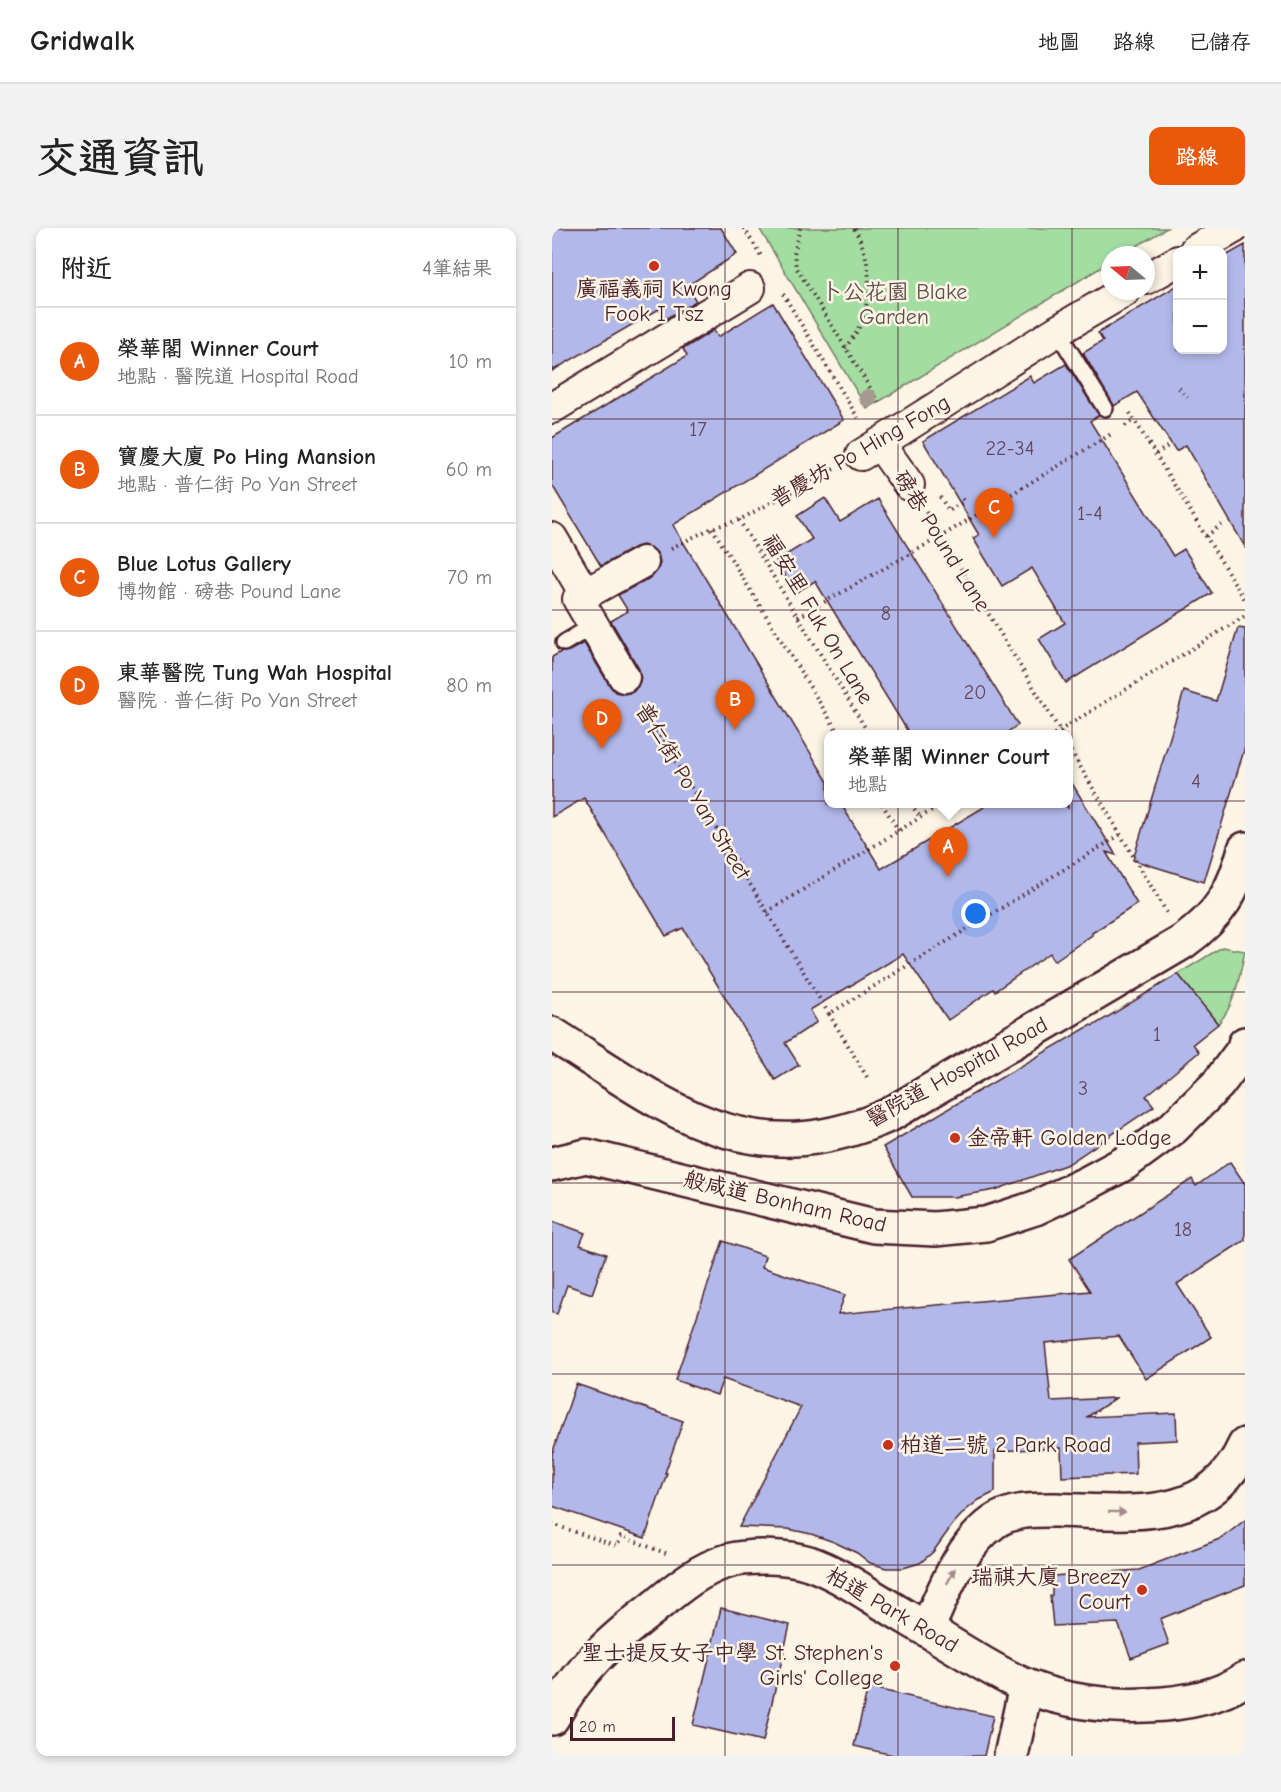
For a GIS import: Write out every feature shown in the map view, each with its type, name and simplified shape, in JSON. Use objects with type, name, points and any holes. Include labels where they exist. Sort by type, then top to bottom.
[{"type":"main road","name":"醫院道 Hospital Road","points":[[552,1034],[658,1101],[703,1124],[744,1136],[778,1140],[810,1138],[849,1130],[889,1115],[1183,942],[1200,929],[1221,906],[1235,879],[1245,849]]},
{"type":"main road","name":"般咸道 Bonham Road","points":[[552,1164],[586,1156],[874,1226],[935,1229],[986,1224],[1035,1208],[1125,1163],[1173,1128],[1218,1084],[1245,1047]]},
{"type":"main road","points":[[927,1629],[963,1555],[981,1532],[996,1520],[1014,1513],[1037,1510],[1129,1512],[1174,1508],[1207,1492],[1224,1477],[1234,1466],[1245,1445]]},
{"type":"main road","name":"柏道 Park Road","points":[[552,1718],[573,1683],[590,1662],[613,1640],[683,1584],[711,1567],[730,1560],[754,1558],[784,1558],[808,1563],[835,1574],[984,1664],[1026,1686],[1058,1696],[1081,1701],[1135,1706],[1172,1704],[1213,1695],[1245,1679]]},
{"type":"main road","points":[[1011,1756],[1026,1686]]},
{"type":"street","points":[[1202,246],[1234,228]]},
{"type":"street","points":[[1155,274],[1173,264]]},
{"type":"street","points":[[552,408],[758,276]]},
{"type":"street","name":"普慶坊 Po Hing Fong","points":[[870,449],[1110,300]]},
{"type":"street","name":"磅巷 Pound Lane","points":[[870,449],[909,485]]},
{"type":"street","name":"普仁街 Po Yan Street","points":[[552,538],[585,594],[578,599],[624,677]]},
{"type":"street","points":[[585,594],[643,562]]},
{"type":"street","points":[[552,1148],[586,1156]]},
{"type":"lane","points":[[1057,331],[1104,408]]},
{"type":"lane","points":[[564,643],[594,625]]},
{"type":"path","points":[[744,228],[758,276]]},
{"type":"path","points":[[800,228],[794,254],[796,267],[883,409]]},
{"type":"path","points":[[845,348],[860,325],[868,299],[869,271],[863,244],[854,228]]},
{"type":"path","points":[[783,294],[865,429],[870,449]]},
{"type":"path","points":[[1179,388],[1187,398]]},
{"type":"path","points":[[1129,411],[1245,600]]},
{"type":"path","points":[[1124,427],[1134,420]]},
{"type":"path","points":[[798,617],[940,537],[1114,433]]},
{"type":"path","points":[[1156,454],[1171,444]]},
{"type":"path","name":"普慶坊 Po Hing Fong","points":[[643,562],[712,528],[739,520],[870,449]]},
{"type":"path","name":"磅巷 Pound Lane","points":[[909,485],[1058,730]]},
{"type":"path","points":[[945,505],[949,511],[964,501],[960,495]]},
{"type":"path","name":"福安里 Fuk On Lane","points":[[739,520],[866,730]]},
{"type":"path","points":[[1206,536],[1222,524]]},
{"type":"path","points":[[712,528],[836,730]]},
{"type":"path","points":[[1065,730],[1245,616]]},
{"type":"path","name":"普仁街 Po Yan Street","points":[[624,677],[867,1077]]},
{"type":"path","points":[[1073,755],[1167,914]]},
{"type":"path","points":[[885,808],[899,831]]},
{"type":"path","points":[[914,808],[920,817]]},
{"type":"path","points":[[767,912],[935,808]]},
{"type":"path","points":[[829,1014],[1120,835]]},
{"type":"path","points":[[552,1524],[617,1546],[621,1536],[677,1557]]},
{"type":"green space","name":"卜公花園 Blake Garden","points":[[759,228],[1167,228],[1137,246],[1101,246],[1101,267],[867,409]]},
{"type":"green space","points":[[1222,947],[1245,951],[1233,999],[1218,1024],[1178,974]]},
{"type":"building","points":[[552,228],[721,228],[737,254],[687,286],[696,301],[665,319],[659,309],[552,371]]},
{"type":"building","points":[[1245,245],[1245,547],[1186,445],[1176,451],[1137,392],[1114,406],[1083,353],[1103,341],[1098,333],[1173,288],[1173,354],[1227,354],[1227,255]]},
{"type":"building","points":[[773,303],[844,420],[673,525],[824,775],[824,808],[843,808],[881,869],[982,808],[1073,808],[1073,785],[1116,855],[1106,852],[1137,904],[1054,961],[1050,953],[948,1020],[903,954],[810,1010],[817,1022],[785,1043],[799,1065],[775,1080],[683,928],[666,936],[584,798],[552,817],[552,657],[584,643],[615,692],[624,694],[633,692],[639,685],[641,677],[639,669],[611,621],[628,611],[618,595],[652,577],[658,570],[660,562],[658,554],[652,548],[643,545],[601,566],[552,485],[552,438],[687,356],[683,349],[714,330],[718,337]]},
{"type":"building","points":[[1066,364],[1099,415],[1090,421],[1173,556],[1184,549],[1212,593],[1066,683],[1039,639],[1065,623],[1032,568],[1002,586],[973,538],[979,535],[923,441],[1030,376],[1034,383]]},
{"type":"building","points":[[825,498],[840,522],[878,499],[1018,725],[1010,730],[907,730],[815,581],[795,593],[776,561],[812,539],[797,516]]},
{"type":"building","points":[[1238,628],[1245,629],[1245,747],[1204,882],[1133,860],[1184,691],[1216,701]]},
{"type":"building","points":[[1178,974],[1218,1024],[1193,1044],[1199,1052],[1146,1096],[1154,1106],[1068,1164],[995,1190],[954,1197],[912,1197],[883,1147],[1091,1025],[1093,1026]]},
{"type":"building","points":[[1230,1162],[1245,1184],[1245,1240],[1177,1284],[1211,1337],[1146,1379],[1119,1336],[1045,1343],[1051,1401],[1116,1398],[1087,1417],[1176,1413],[1177,1440],[1135,1442],[1136,1474],[1062,1477],[1061,1448],[995,1451],[995,1492],[979,1500],[965,1511],[933,1552],[920,1563],[903,1568],[886,1568],[870,1563],[857,1553],[811,1534],[788,1529],[739,1527],[801,1407],[723,1379],[717,1395],[675,1380],[723,1241],[765,1256],[762,1267],[845,1295],[838,1314],[1090,1291],[1069,1259],[1192,1179],[1196,1186]]},
{"type":"building","points":[[552,1221],[585,1233],[580,1245],[606,1254],[592,1294],[567,1285],[557,1314],[552,1313]]},
{"type":"building","points":[[576,1384],[683,1421],[645,1538],[552,1506],[552,1454]]},
{"type":"building","name":"瑞祺大廈 Breezy Court","points":[[1245,1520],[1245,1585],[1160,1619],[1169,1644],[1131,1658],[1118,1623],[1053,1626],[1050,1596],[1052,1595],[1052,1576],[1139,1570],[1222,1538]]},
{"type":"building","points":[[721,1608],[790,1625],[763,1741],[693,1725]]},
{"type":"building","points":[[868,1687],[993,1716],[984,1756],[897,1756],[854,1746]]},
{"type":"place","name":"廣福義祠 Kwong Fook I Tsz","points":[[654,266]]},
{"type":"place","name":"Blue Lotus Gallery","points":[[994,538]]},
{"type":"place","name":"寶慶大廈 Po Hing Mansion","points":[[735,730]]},
{"type":"place","name":"東華醫院 Tung Wah Hospital","points":[[602,749]]},
{"type":"place","name":"榮華閣 Winner Court","points":[[948,877]]},
{"type":"place","name":"金帝軒 Golden Lodge","points":[[955,1138]]},
{"type":"place","name":"柏道二號 2 Park Road","points":[[888,1445]]},
{"type":"place","name":"瑞祺大廈 Breezy Court","points":[[1142,1590]]},
{"type":"place","name":"聖士提反女子中學 St. Stephen's Girls' College","points":[[895,1666]]}]
